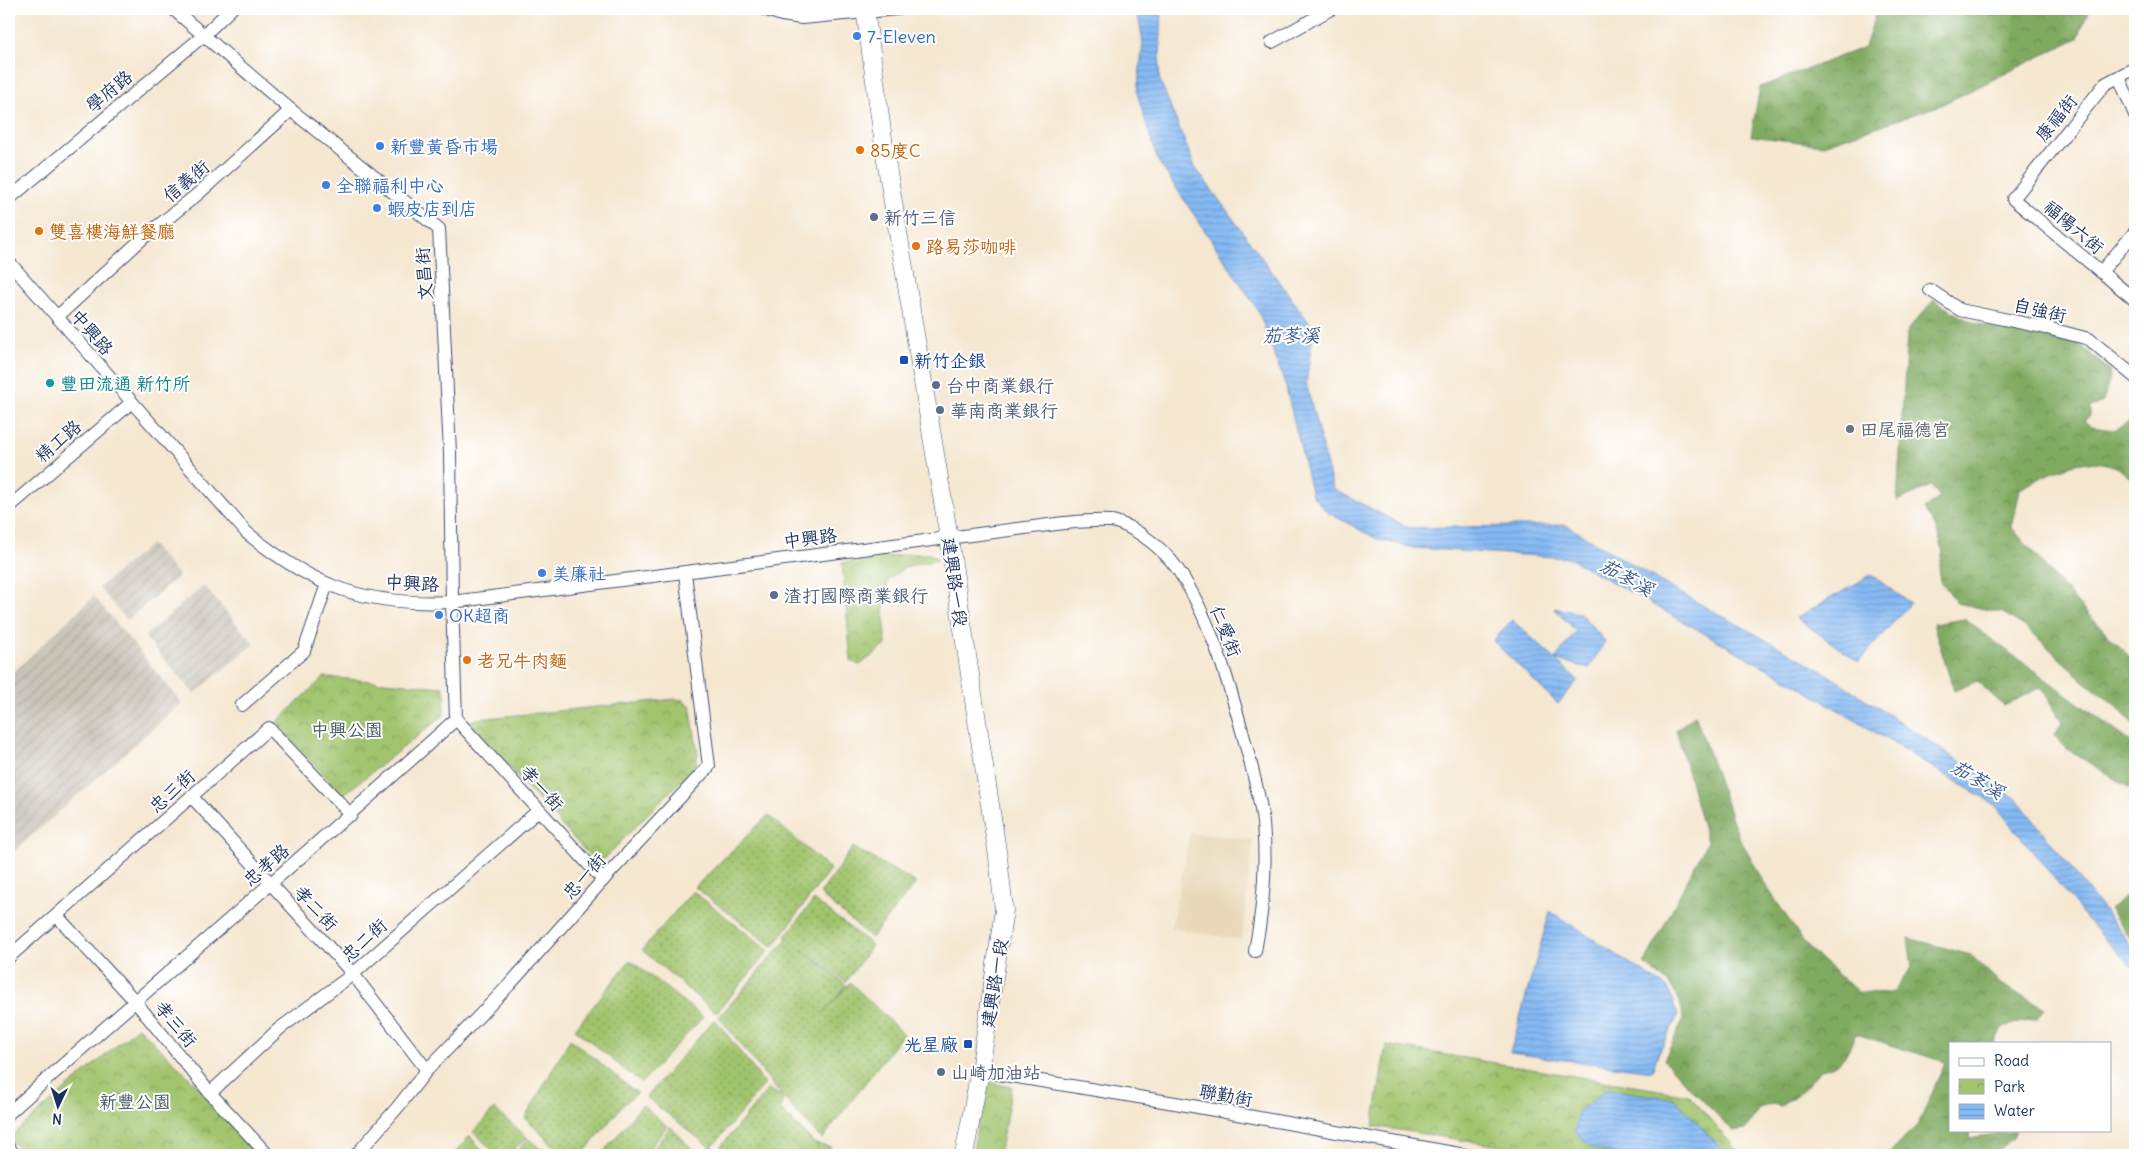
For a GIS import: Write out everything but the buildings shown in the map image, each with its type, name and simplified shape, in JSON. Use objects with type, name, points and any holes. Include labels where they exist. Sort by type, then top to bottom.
[{"type":"street","name":"文昌街","points":[[173,9],[291,110],[439,229],[450,452],[452,602]]},
{"type":"street","name":"學府路","points":[[9,199],[204,35],[231,9]]},
{"type":"street","points":[[764,9],[782,15],[802,18],[865,10],[897,9]]},
{"type":"street","points":[[1272,42],[1332,9]]},
{"type":"street","name":"建興路一段","points":[[865,10],[886,160],[949,538],[998,857],[1004,910],[999,956],[964,1155]]},
{"type":"street","name":"康福街","points":[[2013,199],[2105,84],[2135,68]]},
{"type":"street","points":[[2119,77],[2135,114]]},
{"type":"street","name":"信義街","points":[[57,318],[143,238],[200,193],[291,110]]},
{"type":"street","name":"福陽六街","points":[[2013,199],[2135,300]]},
{"type":"street","points":[[2102,272],[2135,232]]},
{"type":"street","name":"中興路","points":[[9,262],[246,533],[286,562],[327,584],[350,592],[382,600],[424,603],[452,602],[949,538]]},
{"type":"street","name":"自強街","points":[[1930,290],[1960,310],[2046,328],[2089,340],[2135,377]]},
{"type":"street","name":"精工路","points":[[9,507],[131,403]]},
{"type":"street","name":"仁愛街","points":[[949,538],[1064,522],[1116,522],[1158,547],[1175,566],[1188,586],[1212,640],[1234,700],[1251,762],[1263,821],[1265,856],[1260,924],[1255,951]]},
{"type":"street","name":"忠一街","points":[[356,1155],[398,1108],[428,1070],[510,984],[709,766],[685,573]]},
{"type":"street","points":[[242,705],[304,651],[327,584]]},
{"type":"street","points":[[452,602],[456,719]]},
{"type":"street","name":"孝一街","points":[[456,719],[603,880]]},
{"type":"street","name":"忠孝路","points":[[9,1112],[134,1000],[351,815],[456,719]]},
{"type":"street","name":"忠三街","points":[[9,957],[269,728],[351,815]]},
{"type":"street","name":"孝二街","points":[[192,797],[270,885],[353,974],[428,1070]]},
{"type":"street","name":"忠二街","points":[[210,1093],[280,1029],[353,974],[539,810]]},
{"type":"street","name":"孝三街","points":[[57,916],[134,1000],[210,1093],[268,1155]]},
{"type":"street","name":"聯勤街","points":[[980,1071],[1181,1104],[1427,1152],[1465,1155]]},
{"type":"street","points":[[9,1148],[15,1155]]},
{"type":"shaded area","points":[[151,544],[179,576],[127,620],[99,588]]},
{"type":"shaded area","points":[[204,586],[254,644],[194,694],[144,636]]},
{"type":"shaded area","points":[[94,596],[182,703],[9,856],[9,677]]},
{"type":"shaded area","points":[[1190,833],[1253,839],[1242,940],[1171,928]]},
{"type":"green space","points":[[1877,9],[2089,9],[2078,38],[1941,105],[1823,145],[1751,136],[1760,87],[1865,47]]},
{"type":"green space","points":[[1934,300],[1963,318],[1978,324],[2079,344],[2109,370],[2110,378],[2103,402],[2090,407],[2090,416],[2084,420],[2091,427],[2114,430],[2135,419],[2135,480],[2116,467],[2103,463],[2090,462],[2054,471],[2020,489],[2012,528],[2077,603],[2135,662],[2135,726],[2114,704],[2084,681],[2027,628],[2003,613],[1957,603],[1941,581],[1939,569],[1943,550],[1935,526],[1924,509],[1940,497],[1931,486],[1897,501],[1907,333],[1909,328]]},
{"type":"green space","points":[[909,554],[931,554],[938,560],[905,567],[888,580],[884,608],[886,645],[860,665],[851,661],[842,563]]},
{"type":"green space","points":[[1964,619],[2135,745],[2135,792],[2063,746],[2055,736],[2062,722],[2041,687],[2004,706],[1977,681],[1954,691],[1933,624]]},
{"type":"green space","name":"中興公園","points":[[324,677],[443,687],[445,696],[444,715],[343,795],[275,724]]},
{"type":"green space","points":[[676,699],[683,700],[690,705],[698,754],[695,766],[598,865],[469,724],[477,719]]},
{"type":"green space","points":[[1695,715],[1738,835],[1763,881],[1807,947],[1858,992],[1892,993],[1912,967],[1908,938],[1971,955],[2002,985],[2045,1008],[2038,1018],[2003,1027],[1995,1042],[1949,1042],[1949,1132],[1970,1132],[1969,1138],[2016,1132],[2013,1138],[1991,1155],[1887,1155],[1919,1123],[1945,1062],[1856,1034],[1847,1053],[1834,1066],[1820,1070],[1804,1089],[1781,1106],[1773,1104],[1759,1108],[1746,1129],[1733,1131],[1664,1060],[1683,1021],[1682,1009],[1671,985],[1644,964],[1707,842],[1676,730]]},
{"type":"green space","points":[[768,815],[830,869],[773,947],[695,887]]},
{"type":"green space","points":[[853,847],[916,883],[871,938],[820,894]]},
{"type":"green space","points":[[2135,889],[2135,945],[2109,909]]},
{"type":"green space","points":[[693,891],[769,951],[716,1013],[642,950]]},
{"type":"green space","points":[[814,900],[872,945],[846,982],[801,949],[846,985],[825,1012],[850,982],[903,1034],[822,1139],[783,1098],[780,1109],[815,1144],[831,1147],[824,1155],[714,1155],[768,1089],[782,1096],[719,1017],[787,939],[785,937]]},
{"type":"green space","points":[[630,960],[703,1017],[641,1083],[575,1029]]},
{"type":"green space","points":[[715,1019],[765,1084],[711,1148],[646,1097]]},
{"type":"green space","name":"新豐公園","points":[[138,1027],[210,1098],[257,1155],[24,1155],[9,1138]]},
{"type":"green space","points":[[570,1039],[637,1093],[623,1105],[582,1155],[563,1155],[525,1118]]},
{"type":"green space","points":[[1386,1045],[1689,1095],[1741,1155],[1556,1155],[1373,1126]]},
{"type":"green space","points":[[985,1082],[1012,1087],[999,1155],[972,1155]]},
{"type":"green space","points":[[642,1105],[667,1126],[644,1155],[601,1155]]},
{"type":"green space","points":[[494,1109],[528,1138],[505,1155],[498,1155],[473,1132]]},
{"type":"green space","points":[[671,1127],[698,1155],[649,1155]]},
{"type":"green space","points":[[470,1136],[485,1155],[453,1155]]},
{"type":"green space","points":[[529,1139],[547,1155],[513,1155]]},
{"type":"water","name":"茄苳溪","points":[[1137,9],[1162,9],[1159,78],[1195,167],[1314,329],[1306,383],[1333,489],[1409,528],[1566,525],[1673,589],[1821,670],[2017,799],[2135,950],[2135,970],[2100,935],[1995,805],[1797,685],[1569,558],[1413,548],[1377,539],[1327,512],[1312,495],[1285,384],[1258,310],[1158,161],[1137,93],[1143,43]]},
{"type":"water","points":[[1871,575],[1910,603],[1859,662],[1796,618]]},
{"type":"water","points":[[1554,608],[1580,613],[1605,641],[1589,668],[1556,660],[1578,680],[1558,704],[1493,641],[1512,620],[1555,659],[1576,631]]},
{"type":"water","points":[[1550,911],[1668,988],[1678,1016],[1658,1054],[1652,1071],[1510,1053]]},
{"type":"water","points":[[1607,1089],[1675,1099],[1727,1155],[1623,1155],[1593,1149],[1575,1132],[1578,1112]]},
{"type":"place","name":"7-Eleven","points":[[857,36]]},
{"type":"place","name":"新豐黃昏市場","points":[[380,146]]},
{"type":"place","name":"85度C","points":[[860,150]]},
{"type":"place","name":"全聯福利中心","points":[[326,185]]},
{"type":"place","name":"蝦皮店到店","points":[[377,208]]},
{"type":"place","name":"新竹三信","points":[[874,217]]},
{"type":"place","name":"雙喜樓海鮮餐廳","points":[[39,231]]},
{"type":"place","name":"路易莎咖啡","points":[[916,246]]},
{"type":"place","name":"新竹企銀","points":[[904,360]]},
{"type":"place","name":"豐田流通 新竹所","points":[[50,383]]},
{"type":"place","name":"台中商業銀行","points":[[936,385]]},
{"type":"place","name":"華南商業銀行","points":[[940,410]]},
{"type":"place","name":"田尾福德宮","points":[[1850,429]]},
{"type":"place","name":"美廉社","points":[[542,573]]},
{"type":"place","name":"渣打國際商業銀行","points":[[774,595]]},
{"type":"place","name":"OK超商","points":[[439,615]]},
{"type":"place","name":"老兄牛肉麵","points":[[467,660]]},
{"type":"place","name":"光星廠","points":[[968,1044]]},
{"type":"place","name":"山崎加油站","points":[[941,1072]]}]
